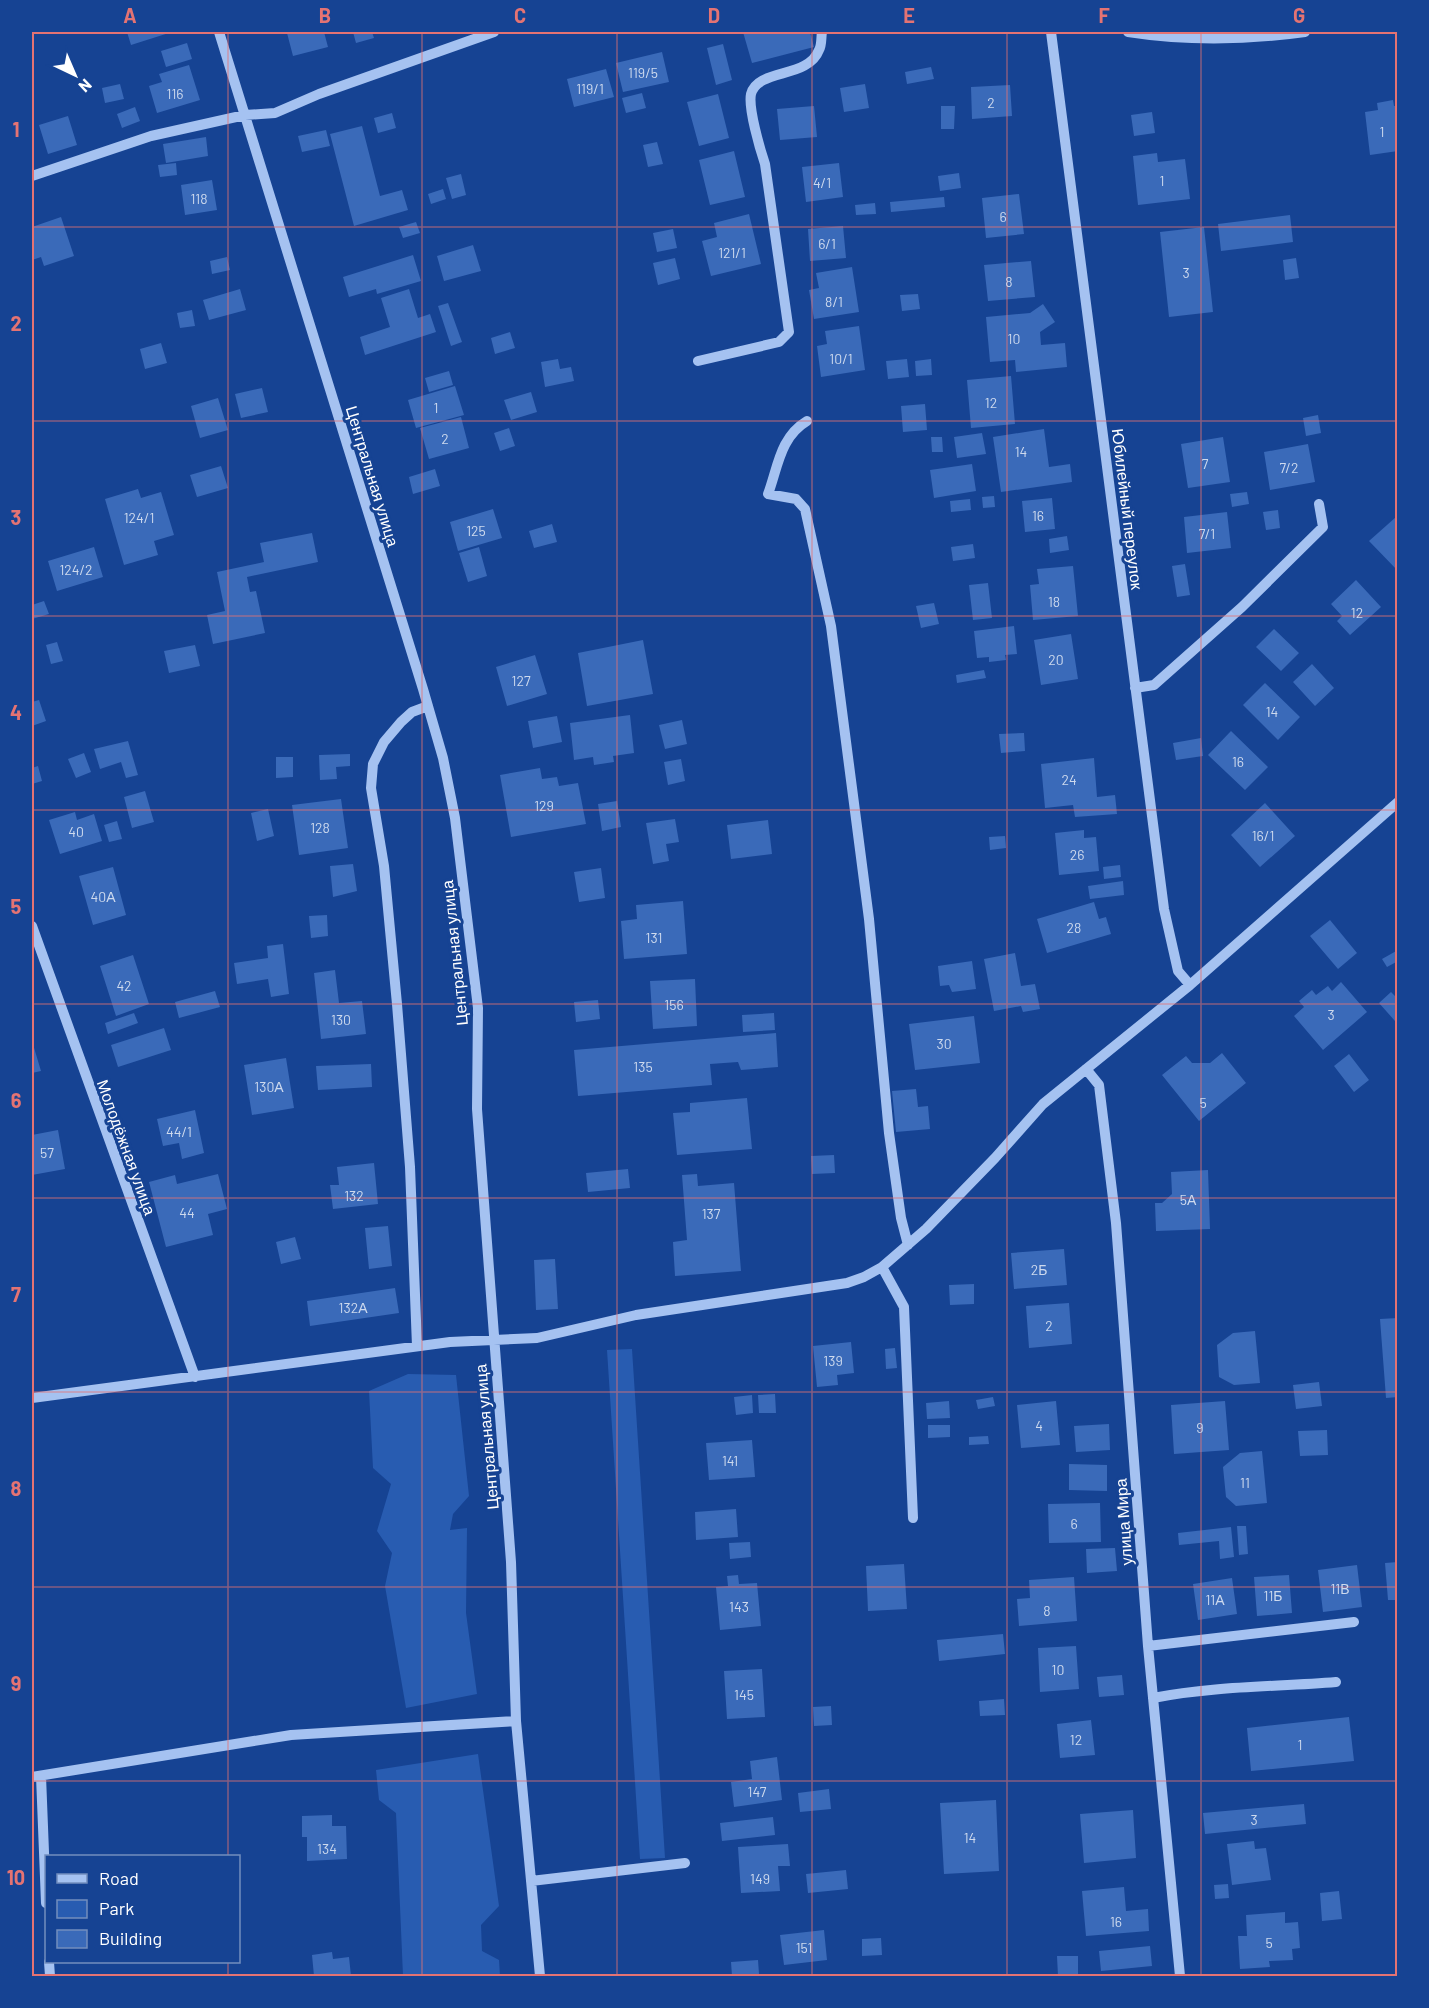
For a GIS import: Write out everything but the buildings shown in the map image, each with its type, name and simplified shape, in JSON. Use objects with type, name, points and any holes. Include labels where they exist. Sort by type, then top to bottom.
[{"type":"street","name":"Центральная улица","points":[[219,32],[428,706],[443,759],[455,818],[478,1008],[477,1109],[511,1562],[516,1720],[540,1977]]},
{"type":"street","points":[[32,176],[151,136],[245,115],[275,113],[319,94],[494,32]]},
{"type":"street","points":[[698,360],[779,342],[789,333],[765,164],[759,144],[751,95],[756,85],[771,77],[797,70],[813,61],[820,49],[822,32]]},
{"type":"street","name":"Юбилейный переулок","points":[[1051,32],[1164,909],[1178,972],[1190,985]]},
{"type":"street","points":[[1128,32],[1164,38],[1263,37],[1305,32]]},
{"type":"street","points":[[807,422],[796,428],[787,439],[768,494],[796,499],[805,509],[831,626],[869,919],[890,1133],[901,1218],[908,1245]]},
{"type":"street","points":[[1136,688],[1154,685],[1242,607],[1315,536],[1323,527],[1319,504]]},
{"type":"street","points":[[417,1346],[410,1167],[397,1004],[384,866],[371,788],[374,764],[384,742],[412,712],[428,706]]},
{"type":"street","points":[[32,1398],[417,1346],[493,1339],[537,1338],[636,1315],[847,1283],[864,1277],[882,1267],[926,1229],[995,1158],[1043,1104],[1190,985],[1398,802]]},
{"type":"street","name":"Молодёжная улица","points":[[32,926],[195,1377]]},
{"type":"street","name":"улица Мира","points":[[1086,1069],[1099,1084],[1116,1223],[1148,1646],[1180,1977]]},
{"type":"street","points":[[882,1267],[904,1307],[913,1518]]},
{"type":"street","points":[[1148,1646],[1354,1622]]},
{"type":"street","points":[[1153,1698],[1182,1692],[1243,1686],[1270,1687],[1336,1682]]},
{"type":"street","points":[[45,1890],[36,1776],[291,1735],[516,1720]]},
{"type":"street","points":[[531,1881],[685,1863]]},
{"type":"green space","points":[[632,1349],[665,1858],[640,1859],[607,1350]]},
{"type":"green space","points":[[408,1374],[456,1375],[469,1496],[453,1514],[450,1530],[467,1528],[466,1613],[477,1694],[406,1708],[385,1586],[392,1553],[377,1531],[391,1484],[373,1468],[369,1391]]},
{"type":"green space","points":[[478,1754],[499,1906],[481,1925],[482,1951],[499,1960],[500,1976],[403,1976],[396,1813],[379,1800],[376,1770]]}]
